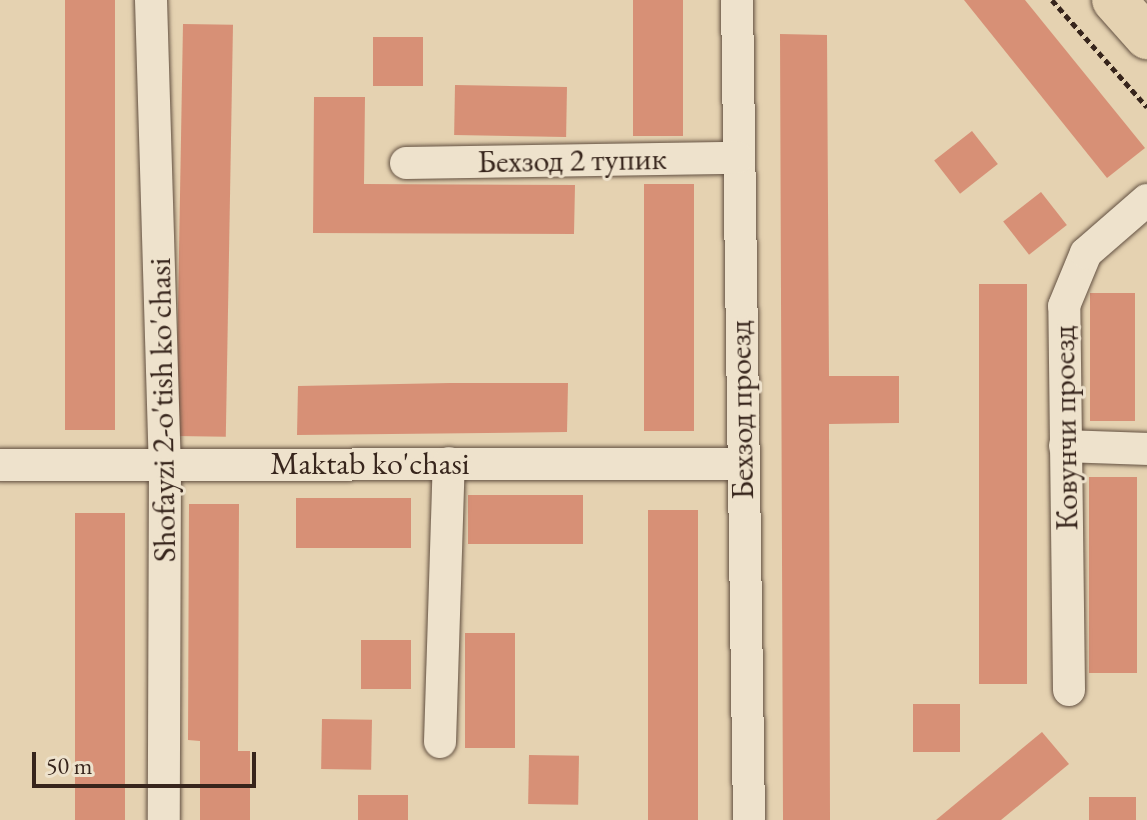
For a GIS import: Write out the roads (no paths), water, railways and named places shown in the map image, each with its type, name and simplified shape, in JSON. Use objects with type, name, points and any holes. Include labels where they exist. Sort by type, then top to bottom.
[{"type":"main road","points":[[1114,0],[1147,37]]},
{"type":"street","name":"Shofayzi 2-o'tish ko'chasi","points":[[151,0],[165,462],[164,820]]},
{"type":"street","name":"Бехзод проезд","points":[[737,0],[741,464],[749,820]]},
{"type":"street","name":"Бехзод 2 тупик","points":[[406,163],[738,158]]},
{"type":"street","name":"Ковунчи проезд","points":[[1069,690],[1065,446],[1067,291],[1086,253],[1147,200]]},
{"type":"street","points":[[1065,446],[1147,449]]},
{"type":"street","name":"Maktab ko'chasi","points":[[0,465],[165,462],[741,464]]},
{"type":"street","points":[[440,742],[449,463]]}]
